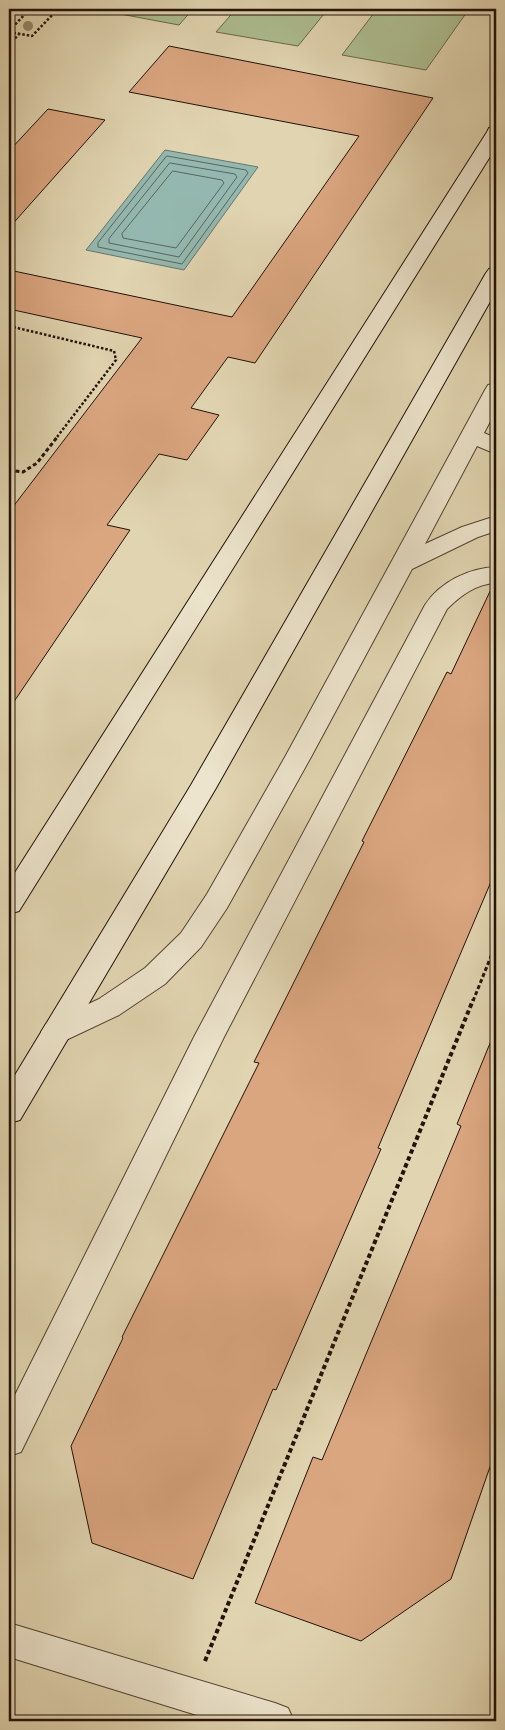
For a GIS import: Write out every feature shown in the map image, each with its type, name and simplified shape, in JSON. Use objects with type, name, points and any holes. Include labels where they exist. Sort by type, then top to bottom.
[{"type":"main road","points":[[9,904],[496,132]]},
{"type":"main road","points":[[9,1111],[203,788],[496,273]]},
{"type":"main road","points":[[56,1032],[117,1002],[155,976],[191,940],[241,858],[404,563],[496,390]]},
{"type":"main road","points":[[472,435],[496,447]]},
{"type":"main road","points":[[404,563],[462,535],[496,523]]},
{"type":"main road","points":[[9,1441],[209,1038],[437,606],[449,593],[472,579],[496,575]]},
{"type":"main road","points":[[9,1640],[275,1721]]},
{"type":"path","points":[[30,9],[9,31],[32,36],[58,9]]},
{"type":"path","points":[[9,45],[20,34]]},
{"type":"path","points":[[9,326],[114,351],[116,360],[38,463],[23,472],[9,470]]},
{"type":"path","points":[[191,1696],[496,944]]},
{"type":"green space","points":[[193,9],[179,25],[99,10]]},
{"type":"green space","points":[[236,9],[328,9],[298,46],[216,32]]},
{"type":"green space","points":[[377,9],[469,9],[426,70],[342,55]]},
{"type":"water","points":[[165,150],[258,167],[184,270],[86,250]]},
{"type":"building","points":[[169,46],[433,98],[255,363],[228,357],[191,408],[219,415],[187,460],[159,454],[107,525],[130,530],[9,709],[9,512],[142,338],[9,309],[9,270],[232,317],[359,136],[129,92]]},
{"type":"building","points":[[48,109],[105,120],[9,228],[9,151]]},
{"type":"building","points":[[493,585],[496,585],[496,870],[378,1148],[381,1149],[276,1390],[273,1389],[193,1579],[92,1543],[71,1446],[122,1337],[259,1063],[254,1062],[364,842],[362,841],[447,672],[451,674]]},
{"type":"building","points":[[495,1031],[496,1466],[491,1464],[451,1579],[361,1641],[255,1603],[313,1457],[322,1460],[461,1126],[457,1124]]}]
